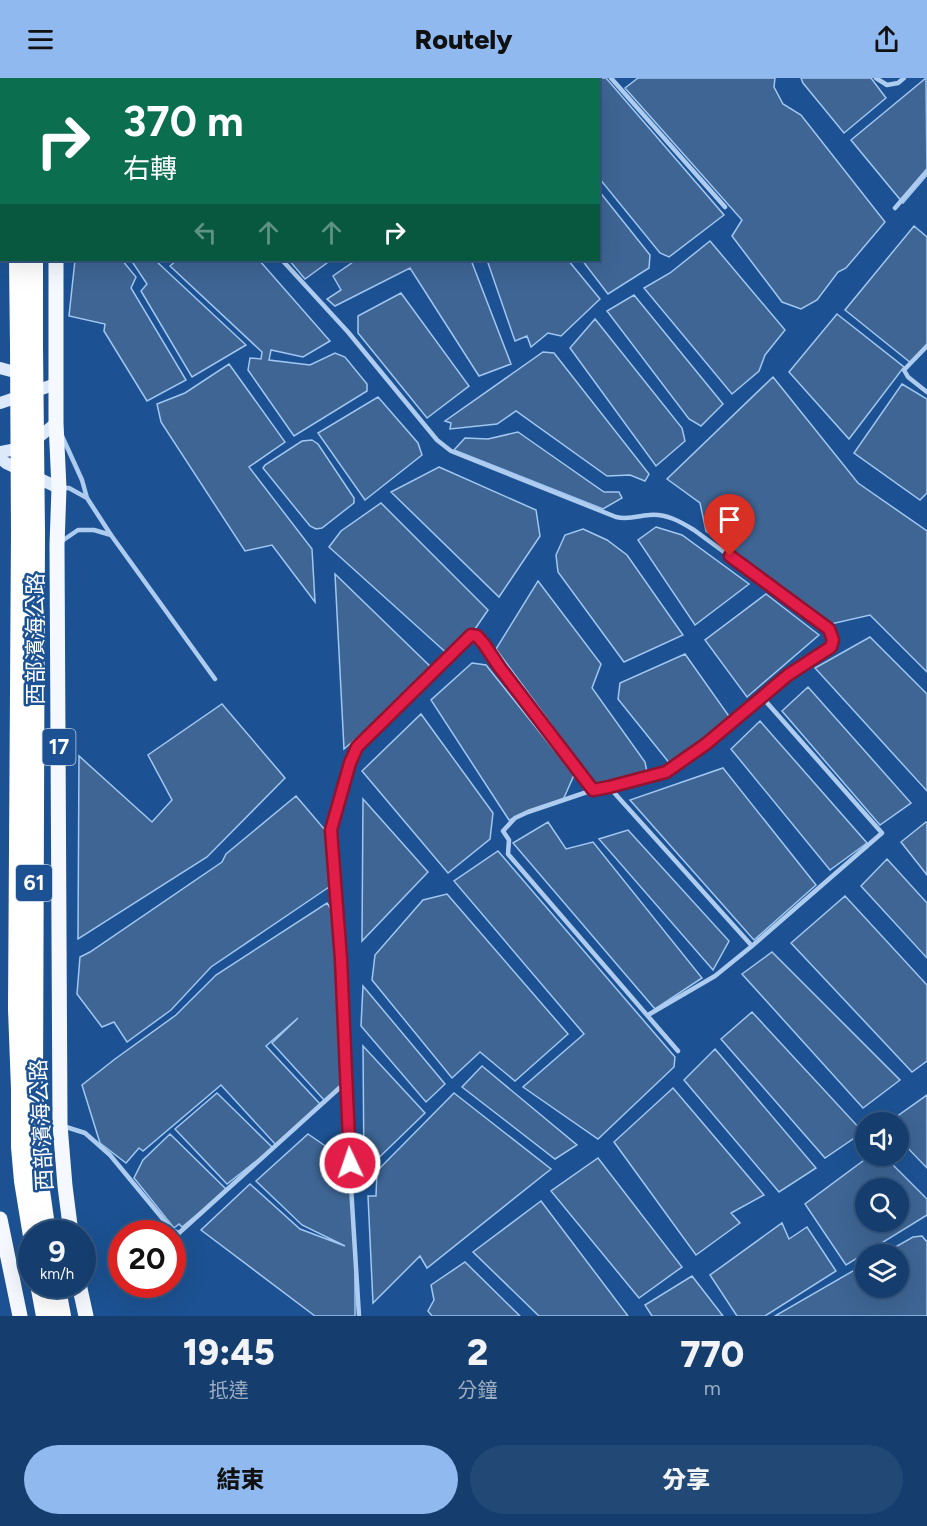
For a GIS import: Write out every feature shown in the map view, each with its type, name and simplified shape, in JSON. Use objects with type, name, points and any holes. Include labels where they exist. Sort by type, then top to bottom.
[{"type":"highway","name":"61","points":[[18,261],[27,346]]},
{"type":"highway","name":"61","points":[[34,261],[27,346],[34,1086],[39,1177],[45,1220]]},
{"type":"highway","name":"61","points":[[28,533],[17,1009],[21,1147],[30,1220]]},
{"type":"highway","points":[[42,1298],[45,1316]]},
{"type":"highway","points":[[59,1298],[62,1316]]},
{"type":"main road","name":"西部濱海公路","points":[[56,261],[60,1125],[69,1220]]},
{"type":"main road","points":[[0,1219],[20,1316]]},
{"type":"main road","points":[[83,1298],[86,1316]]},
{"type":"street","points":[[0,368],[56,384]]},
{"type":"street","points":[[0,403],[56,384]]},
{"type":"street","points":[[0,452],[27,447],[56,423]]},
{"type":"street","points":[[0,458],[58,488]]},
{"type":"lane","points":[[611,78],[725,207]]},
{"type":"lane","points":[[876,78],[887,85],[898,83],[904,78]]},
{"type":"lane","points":[[895,208],[927,171]]},
{"type":"lane","points":[[283,261],[348,332],[437,440],[451,451],[616,517],[625,519],[651,514],[664,515],[681,522],[829,629],[833,640],[831,647],[788,675],[706,744],[666,772],[593,790],[528,812],[515,818],[503,831],[510,840],[508,854],[678,1051]]},
{"type":"lane","points":[[927,346],[904,370],[908,377],[927,392]]},
{"type":"lane","points":[[56,423],[87,498],[215,679]]},
{"type":"lane","points":[[58,488],[69,488],[87,498]]},
{"type":"lane","points":[[57,545],[78,530],[94,530],[111,535]]},
{"type":"lane","points":[[360,1316],[350,1170],[341,959],[331,830],[350,763],[357,747],[471,635],[477,636],[593,790]]},
{"type":"lane","points":[[648,1015],[715,976],[882,833],[762,697]]},
{"type":"lane","points":[[609,787],[752,946]]},
{"type":"lane","points":[[60,1125],[85,1133],[110,1155],[172,1230],[179,1233],[346,1082]]},
{"type":"water","points":[[600,78],[606,78],[724,215],[669,257],[660,253],[600,179]]},
{"type":"water","points":[[638,78],[775,78],[774,87],[783,104],[801,115],[885,222],[846,268],[838,272],[817,300],[801,309],[782,302],[732,236],[742,220],[625,88]]},
{"type":"water","points":[[801,78],[871,78],[886,98],[844,133]]},
{"type":"water","points":[[926,78],[927,175],[903,203],[851,140]]},
{"type":"water","points":[[600,192],[650,255],[649,268],[608,294],[583,261],[600,261]]},
{"type":"water","points":[[914,226],[927,237],[927,345],[911,363],[845,310]]},
{"type":"water","points":[[710,241],[785,330],[765,355],[759,371],[732,394],[644,288],[670,273]]},
{"type":"water","points":[[75,261],[123,261],[136,277],[131,288],[186,380],[147,401],[104,331],[105,324],[69,316]]},
{"type":"water","points":[[132,261],[156,261],[246,345],[192,377],[141,291],[147,284]]},
{"type":"water","points":[[176,261],[260,261],[330,341],[303,357],[271,350],[269,360],[310,365],[335,353],[345,357],[367,384],[367,391],[294,436],[248,370],[250,358],[261,359],[262,352],[170,266]]},
{"type":"water","points":[[290,261],[330,261],[305,279]]},
{"type":"water","points":[[355,261],[471,261],[511,364],[479,376],[410,268],[335,306],[327,299],[341,290],[333,276]]},
{"type":"water","points":[[487,261],[569,261],[600,299],[561,336],[548,333],[531,347],[527,336],[515,341]]},
{"type":"water","points":[[401,293],[469,386],[427,418],[358,333],[358,316]]},
{"type":"water","points":[[634,295],[723,404],[701,426],[689,419],[607,311]]},
{"type":"water","points":[[837,314],[904,367],[849,439],[789,372]]},
{"type":"water","points":[[595,319],[682,428],[685,441],[656,466],[570,348]]},
{"type":"water","points":[[543,352],[554,353],[649,474],[645,481],[630,475],[607,476],[516,411],[497,424],[450,429],[451,423],[445,421]]},
{"type":"water","points":[[229,364],[285,442],[249,467],[312,549],[315,602],[272,545],[245,551],[161,422],[157,404],[185,393]]},
{"type":"water","points":[[773,377],[858,483],[927,531],[927,672],[870,615],[831,624],[706,531],[700,503],[667,479]]},
{"type":"water","points":[[902,384],[927,399],[927,493],[920,500],[854,453]]},
{"type":"water","points":[[378,397],[418,443],[422,455],[365,500],[318,433]]},
{"type":"water","points":[[518,432],[604,492],[619,492],[622,498],[603,509],[454,450],[465,438],[488,439]]},
{"type":"water","points":[[312,440],[318,444],[354,498],[354,503],[322,528],[316,529],[310,526],[263,468],[302,441]]},
{"type":"water","points":[[439,467],[536,510],[540,536],[499,597],[391,492]]},
{"type":"water","points":[[381,503],[488,610],[451,657],[329,547],[341,531]]},
{"type":"water","points":[[656,527],[682,535],[749,584],[695,625],[638,540]]},
{"type":"water","points":[[583,529],[607,540],[627,555],[683,635],[624,662],[558,572],[556,555],[565,535]]},
{"type":"water","points":[[335,574],[435,671],[344,749]]},
{"type":"water","points":[[538,581],[601,664],[592,688],[645,762],[648,777],[596,785],[496,649]]},
{"type":"water","points":[[766,594],[819,635],[747,697],[705,640]]},
{"type":"water","points":[[870,637],[927,694],[927,791],[815,668]]},
{"type":"water","points":[[685,654],[731,719],[671,765],[618,699],[620,683]]},
{"type":"water","points":[[472,663],[486,665],[574,775],[563,800],[509,820],[431,700]]},
{"type":"water","points":[[808,687],[911,803],[880,825],[782,711]]},
{"type":"water","points":[[222,704],[285,778],[207,857],[78,939],[79,756],[152,822],[172,800],[148,755]]},
{"type":"water","points":[[421,714],[493,813],[490,839],[448,873],[362,771]]},
{"type":"water","points":[[760,721],[867,843],[830,870],[731,749]]},
{"type":"water","points":[[723,768],[816,885],[754,940],[630,800]]},
{"type":"water","points":[[296,796],[331,837],[335,883],[211,967],[171,1010],[127,1042],[114,1022],[102,1027],[77,994],[80,957],[222,862],[226,854]]},
{"type":"water","points":[[363,799],[428,872],[362,941]]},
{"type":"water","points":[[548,822],[566,849],[593,842],[702,978],[655,1009],[513,843]]},
{"type":"water","points":[[927,823],[927,875],[901,842]]},
{"type":"water","points":[[628,830],[729,941],[713,970],[599,839]]},
{"type":"water","points":[[498,851],[675,1057],[674,1067],[598,1139],[523,1087],[584,1034],[454,881]]},
{"type":"water","points":[[887,859],[927,903],[927,958],[861,886]]},
{"type":"water","points":[[447,894],[568,1034],[515,1081],[480,1052],[452,1078],[372,980],[375,955],[423,900]]},
{"type":"water","points":[[845,896],[927,985],[927,1061],[912,1072],[791,943]]},
{"type":"water","points":[[327,903],[337,918],[337,984],[346,1082],[325,1101],[272,1043],[298,1018],[266,1046],[321,1105],[276,1145],[221,1085],[143,1151],[139,1148],[126,1163],[100,1143],[82,1085],[176,1015],[216,975]]},
{"type":"water","points":[[772,952],[900,1080],[863,1108],[742,974]]},
{"type":"water","points":[[363,986],[445,1084],[426,1102],[361,1026]]},
{"type":"water","points":[[752,1012],[855,1123],[855,1137],[825,1158],[721,1039]]},
{"type":"water","points":[[363,1046],[425,1113],[364,1172]]},
{"type":"water","points":[[715,1049],[816,1168],[779,1192],[684,1080]]},
{"type":"water","points":[[482,1066],[577,1145],[555,1159],[462,1087]]},
{"type":"water","points":[[673,1088],[764,1195],[731,1213],[740,1223],[696,1255],[614,1142]]},
{"type":"water","points":[[217,1093],[273,1148],[227,1184],[175,1129]]},
{"type":"water","points":[[454,1093],[551,1169],[427,1268],[420,1256],[373,1303],[368,1196],[376,1196],[377,1171]]},
{"type":"water","points":[[927,1095],[927,1168],[909,1149],[909,1112],[903,1112]]},
{"type":"water","points":[[170,1134],[227,1190],[186,1224],[186,1220],[168,1220],[134,1178],[143,1160]]},
{"type":"water","points":[[308,1134],[350,1163],[355,1250],[355,1316],[315,1316],[201,1230],[250,1184],[300,1229],[345,1246],[302,1225],[256,1181]]},
{"type":"water","points":[[598,1158],[682,1267],[639,1298],[551,1191]]},
{"type":"water","points":[[856,1166],[894,1166],[906,1178],[855,1178],[855,1232],[899,1232],[880,1244],[855,1244],[855,1259],[846,1265],[805,1204]]},
{"type":"water","points":[[909,1181],[927,1199],[927,1215],[909,1226]]},
{"type":"water","points":[[541,1201],[628,1316],[539,1316],[473,1252]]},
{"type":"water","points":[[782,1223],[789,1239],[807,1227],[836,1271],[765,1316],[737,1316],[710,1275]]},
{"type":"water","points":[[922,1236],[927,1242],[927,1316],[775,1316],[855,1270],[855,1298],[909,1298],[909,1244],[901,1244],[913,1237]]},
{"type":"water","points":[[465,1262],[520,1316],[432,1316],[428,1311],[434,1300],[431,1285]]},
{"type":"water","points":[[692,1276],[723,1316],[652,1316],[645,1305]]},
{"type":"route","points":[[350,1163],[341,959],[331,830],[350,763],[357,747],[471,635],[477,636],[484,644],[593,790],[666,772],[706,744],[788,675],[831,647],[833,640],[829,629],[730,556]]}]
